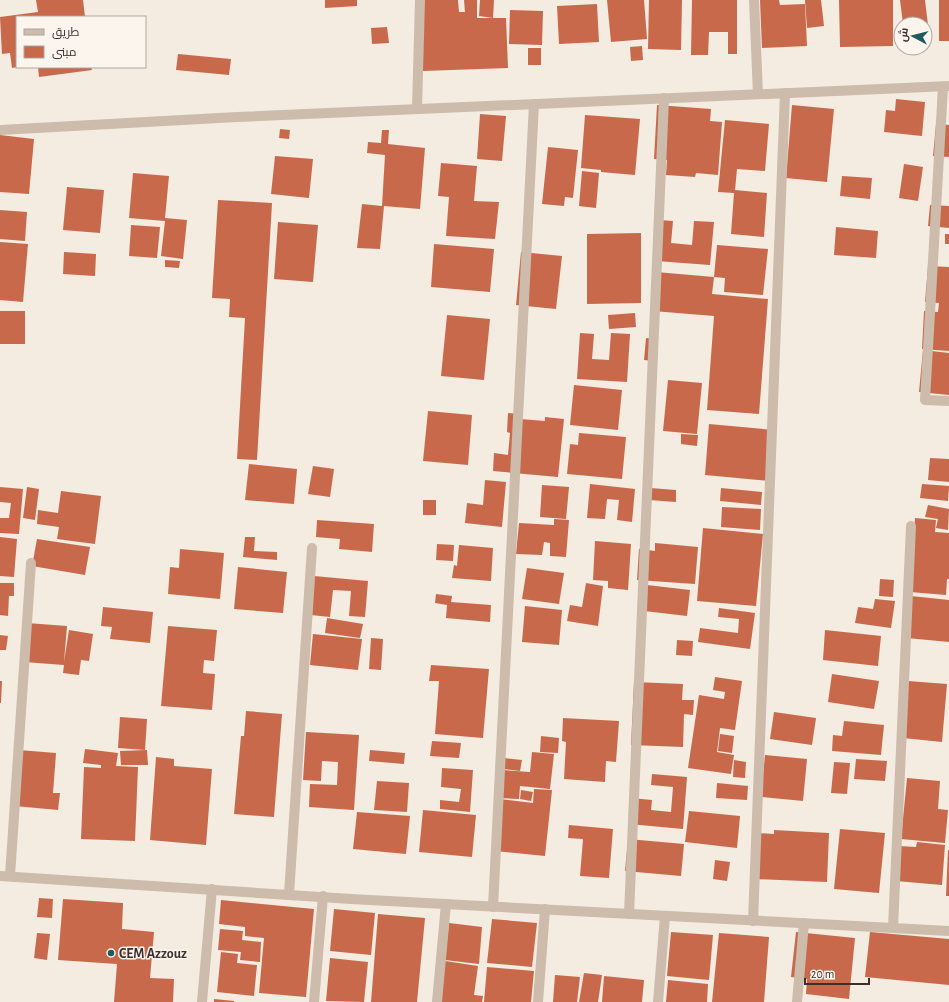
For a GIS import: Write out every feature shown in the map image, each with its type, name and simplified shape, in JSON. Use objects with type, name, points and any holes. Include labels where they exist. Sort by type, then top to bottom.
[{"type":"street","points":[[418,109],[420,0]]},
{"type":"street","points":[[754,0],[758,94]]},
{"type":"street","points":[[0,130],[418,109],[946,86],[925,400],[949,401]]},
{"type":"street","points":[[753,921],[785,93]]},
{"type":"street","points":[[629,914],[664,98]]},
{"type":"street","points":[[493,907],[534,104]]},
{"type":"street","points":[[893,928],[911,526]]},
{"type":"street","points":[[290,894],[312,548]]},
{"type":"street","points":[[31,563],[5,876],[493,907],[949,931]]},
{"type":"street","points":[[202,1002],[212,889]]},
{"type":"street","points":[[314,1002],[323,896]]},
{"type":"street","points":[[437,1002],[446,904]]},
{"type":"street","points":[[538,1002],[545,909]]},
{"type":"street","points":[[658,1002],[665,916]]},
{"type":"street","points":[[797,1002],[804,923]]},
{"type":"building","points":[[36,0],[83,0],[85,16],[16,16],[16,67],[12,68],[10,53],[2,54],[0,17],[38,12]]},
{"type":"building","points":[[325,0],[357,0],[357,6],[325,8]]},
{"type":"building","points":[[421,0],[458,0],[459,12],[465,12],[464,0],[477,0],[477,18],[506,18],[508,68],[423,71]]},
{"type":"building","points":[[480,0],[494,0],[493,18],[479,16]]},
{"type":"building","points":[[607,0],[644,0],[647,39],[611,42]]},
{"type":"building","points":[[649,0],[682,0],[681,50],[648,49]]},
{"type":"building","points":[[692,0],[737,0],[737,54],[728,54],[728,32],[709,32],[708,55],[691,55]]},
{"type":"building","points":[[760,0],[779,0],[780,5],[805,4],[807,46],[762,48]]},
{"type":"building","points":[[805,0],[821,0],[824,26],[807,28]]},
{"type":"building","points":[[839,0],[893,0],[893,46],[840,47]]},
{"type":"building","points":[[900,0],[925,0],[927,16],[902,16]]},
{"type":"building","points":[[939,0],[949,0],[949,41],[939,41]]},
{"type":"building","points":[[597,4],[599,42],[559,44],[557,6]]},
{"type":"building","points":[[510,10],[543,11],[542,45],[509,44]]},
{"type":"building","points":[[387,27],[389,43],[372,44],[371,28]]},
{"type":"building","points":[[642,46],[643,60],[631,61],[630,47]]},
{"type":"building","points":[[528,48],[541,48],[541,65],[528,65]]},
{"type":"building","points":[[178,54],[231,59],[229,75],[176,70]]},
{"type":"building","points":[[38,68],[91,68],[92,70],[39,77]]},
{"type":"building","points":[[896,99],[925,102],[922,136],[884,132],[886,110],[895,111]]},
{"type":"building","points":[[657,105],[711,109],[710,121],[722,122],[718,175],[696,173],[695,177],[666,175],[667,160],[654,159]]},
{"type":"building","points":[[792,105],[834,109],[827,182],[786,178]]},
{"type":"building","points":[[480,114],[506,116],[502,161],[477,159]]},
{"type":"building","points":[[585,115],[640,119],[635,175],[601,172],[601,170],[581,168]]},
{"type":"building","points":[[725,120],[769,124],[765,171],[737,169],[735,190],[767,193],[764,237],[731,234],[734,193],[718,192]]},
{"type":"building","points":[[936,124],[949,125],[949,157],[933,156]]},
{"type":"building","points":[[280,129],[290,130],[289,139],[279,138]]},
{"type":"building","points":[[382,130],[389,130],[388,144],[425,148],[420,209],[384,206],[380,249],[357,248],[362,204],[382,206],[385,155],[367,153],[368,142],[381,143]]},
{"type":"building","points":[[0,135],[34,139],[29,194],[0,192]]},
{"type":"building","points":[[548,147],[578,150],[573,198],[565,197],[564,206],[542,204]]},
{"type":"building","points":[[275,156],[313,159],[309,198],[271,194]]},
{"type":"building","points":[[441,163],[477,166],[474,201],[499,202],[495,239],[446,236],[449,197],[438,196]]},
{"type":"building","points":[[904,164],[923,167],[918,201],[899,198]]},
{"type":"building","points":[[582,171],[599,173],[596,208],[579,206]]},
{"type":"building","points":[[133,173],[169,176],[165,218],[187,220],[183,259],[161,256],[165,221],[129,218]]},
{"type":"building","points":[[842,176],[872,178],[870,199],[840,196]]},
{"type":"building","points":[[67,187],[104,190],[100,233],[63,230]]},
{"type":"building","points":[[218,200],[272,203],[257,460],[237,459],[245,318],[229,317],[230,299],[212,298]]},
{"type":"building","points":[[930,205],[949,206],[949,228],[928,226]]},
{"type":"building","points":[[0,210],[27,212],[25,241],[0,239]]},
{"type":"building","points":[[659,220],[673,221],[671,243],[692,245],[694,221],[714,222],[710,265],[656,261]]},
{"type":"building","points":[[278,222],[318,225],[313,282],[274,279]]},
{"type":"building","points":[[131,225],[160,227],[157,258],[129,256]]},
{"type":"building","points":[[836,227],[878,231],[876,258],[834,255]]},
{"type":"building","points":[[641,233],[641,303],[587,304],[587,234]]},
{"type":"building","points":[[945,234],[949,234],[949,244],[945,244]]},
{"type":"building","points":[[0,242],[28,244],[23,302],[0,300]]},
{"type":"building","points":[[434,244],[494,249],[490,292],[431,287]]},
{"type":"building","points":[[717,245],[768,249],[763,295],[724,292],[725,278],[714,277]]},
{"type":"building","points":[[64,252],[96,254],[95,276],[63,274]]},
{"type":"building","points":[[521,252],[562,256],[556,309],[516,305]]},
{"type":"building","points":[[165,260],[180,261],[179,268],[165,267]]},
{"type":"building","points":[[928,266],[949,267],[949,351],[922,349],[924,311],[938,312],[939,303],[925,302]]},
{"type":"building","points":[[656,272],[714,277],[712,294],[768,299],[759,414],[707,410],[714,316],[653,311]]},
{"type":"building","points":[[0,311],[25,311],[25,344],[0,344]]},
{"type":"building","points":[[635,313],[636,327],[609,329],[608,315]]},
{"type":"building","points":[[447,315],[490,319],[484,380],[441,376]]},
{"type":"building","points":[[580,333],[594,334],[592,359],[609,360],[611,333],[630,334],[627,382],[577,379]]},
{"type":"building","points":[[646,338],[656,339],[654,361],[644,360]]},
{"type":"building","points":[[923,350],[949,353],[949,395],[919,392]]},
{"type":"building","points":[[668,380],[702,383],[697,434],[663,431]]},
{"type":"building","points":[[574,385],[622,390],[618,430],[570,425]]},
{"type":"building","points":[[428,411],[472,415],[468,465],[423,461]]},
{"type":"building","points":[[508,413],[520,414],[520,419],[545,421],[545,417],[564,419],[558,477],[493,471],[494,453],[508,455],[510,433],[507,432]]},
{"type":"building","points":[[709,424],[774,430],[770,481],[705,475]]},
{"type":"building","points":[[579,433],[626,437],[622,479],[567,474],[570,444],[578,445]]},
{"type":"building","points":[[681,434],[698,435],[697,446],[681,444]]},
{"type":"building","points":[[930,458],[949,459],[949,482],[928,480]]},
{"type":"building","points":[[249,464],[297,469],[294,504],[245,500]]},
{"type":"building","points":[[313,466],[334,469],[330,497],[308,494]]},
{"type":"building","points":[[485,480],[506,482],[502,527],[465,523],[467,503],[483,505]]},
{"type":"building","points":[[590,484],[635,489],[632,522],[617,520],[619,500],[607,499],[605,519],[587,518]]},
{"type":"building","points":[[922,484],[949,486],[948,501],[920,498]]},
{"type":"building","points":[[542,485],[569,487],[566,519],[540,517]]},
{"type":"building","points":[[0,487],[23,489],[19,534],[0,533],[0,518],[9,518],[11,503],[0,502]]},
{"type":"building","points":[[27,487],[39,489],[35,520],[23,518]]},
{"type":"building","points":[[650,488],[676,490],[676,502],[649,500]]},
{"type":"building","points":[[721,488],[762,492],[761,505],[720,501]]},
{"type":"building","points":[[61,491],[101,496],[95,544],[57,539],[59,527],[37,524],[38,510],[58,513]]},
{"type":"building","points":[[423,500],[436,500],[436,515],[423,515]]},
{"type":"building","points":[[928,505],[949,509],[948,530],[936,528],[938,519],[925,517]]},
{"type":"building","points":[[722,507],[761,509],[760,530],[721,527]]},
{"type":"building","points":[[915,518],[936,520],[935,532],[949,533],[949,579],[947,579],[946,595],[910,592]]},
{"type":"building","points":[[554,519],[569,520],[566,557],[550,556],[550,543],[544,542],[542,555],[516,554],[519,523],[554,525]]},
{"type":"building","points":[[317,520],[374,524],[372,552],[339,549],[340,539],[316,537]]},
{"type":"building","points":[[703,528],[763,534],[756,606],[697,601]]},
{"type":"building","points":[[0,537],[17,539],[14,577],[0,576]]},
{"type":"building","points":[[245,537],[255,537],[254,551],[277,552],[277,560],[243,557]]},
{"type":"building","points":[[37,539],[90,547],[85,575],[32,566]]},
{"type":"building","points":[[595,541],[631,544],[628,590],[608,588],[608,581],[593,580]]},
{"type":"building","points":[[655,543],[698,547],[695,584],[637,580],[639,549],[655,551]]},
{"type":"building","points":[[437,544],[454,545],[453,561],[436,560]]},
{"type":"building","points":[[459,545],[493,548],[491,581],[452,578],[454,565],[457,566]]},
{"type":"building","points":[[180,549],[224,553],[220,599],[168,594],[170,567],[179,568]]},
{"type":"building","points":[[238,567],[287,572],[283,613],[234,609]]},
{"type":"building","points":[[527,568],[564,573],[559,604],[522,599]]},
{"type":"building","points":[[314,576],[368,581],[365,617],[349,616],[351,591],[333,590],[330,617],[311,615]]},
{"type":"building","points":[[880,579],[894,580],[893,597],[879,596]]},
{"type":"building","points":[[0,583],[14,583],[14,596],[9,596],[8,616],[0,615]]},
{"type":"building","points":[[586,583],[603,586],[598,626],[567,621],[570,605],[582,607]]},
{"type":"building","points":[[647,585],[690,590],[687,616],[644,611]]},
{"type":"building","points":[[436,594],[452,596],[451,602],[491,605],[490,622],[446,618],[447,605],[435,603]]},
{"type":"building","points":[[911,596],[949,600],[949,642],[907,638]]},
{"type":"building","points":[[875,599],[895,601],[891,628],[855,623],[858,607],[873,609]]},
{"type":"building","points":[[525,606],[562,610],[559,645],[522,642]]},
{"type":"building","points":[[103,607],[153,612],[150,643],[110,639],[112,627],[101,626]]},
{"type":"building","points":[[719,608],[755,613],[750,649],[698,642],[700,628],[738,633],[739,619],[718,617]]},
{"type":"building","points":[[327,618],[363,624],[360,638],[325,633]]},
{"type":"building","points":[[27,623],[67,626],[64,662],[69,630],[93,634],[89,661],[81,660],[79,675],[63,673],[64,665],[24,662]]},
{"type":"building","points":[[168,626],[217,630],[214,661],[204,660],[203,673],[215,674],[212,710],[161,706]]},
{"type":"building","points":[[825,630],[881,636],[878,666],[823,660]]},
{"type":"building","points":[[313,634],[362,639],[358,670],[310,665]]},
{"type":"building","points":[[0,635],[8,636],[6,650],[0,650]]},
{"type":"building","points":[[371,638],[383,639],[381,670],[369,669]]},
{"type":"building","points":[[677,640],[693,641],[692,656],[676,655]]},
{"type":"building","points":[[431,665],[489,669],[483,738],[435,734],[439,681],[429,681]]},
{"type":"building","points":[[832,674],[879,681],[874,709],[828,702]]},
{"type":"building","points":[[715,677],[742,681],[735,730],[720,728],[717,752],[734,755],[731,774],[688,768],[699,695],[724,699],[725,692],[713,690]]},
{"type":"building","points":[[0,681],[2,681],[1,703],[0,703]]},
{"type":"building","points":[[908,681],[947,684],[942,742],[903,738]]},
{"type":"building","points":[[634,682],[683,684],[682,700],[694,700],[693,715],[684,714],[683,747],[631,745]]},
{"type":"building","points":[[246,711],[282,714],[274,817],[234,814],[241,736],[244,736]]},
{"type":"building","points":[[774,712],[816,718],[812,745],[770,739]]},
{"type":"building","points":[[120,717],[147,719],[145,750],[118,748]]},
{"type":"building","points":[[563,718],[619,721],[616,762],[606,761],[605,782],[564,779],[566,742],[562,741]]},
{"type":"building","points":[[844,721],[884,725],[881,755],[832,751],[833,735],[842,736]]},
{"type":"building","points":[[306,732],[359,735],[354,810],[309,807],[310,784],[337,785],[338,762],[322,761],[321,781],[303,780]]},
{"type":"building","points":[[720,734],[734,736],[732,753],[718,751]]},
{"type":"building","points":[[541,736],[559,738],[558,753],[540,752]]},
{"type":"building","points":[[432,741],[461,743],[459,758],[430,756]]},
{"type":"building","points":[[85,749],[118,753],[116,766],[138,767],[135,841],[81,839],[84,767],[101,768],[101,765],[83,763]]},
{"type":"building","points":[[19,750],[56,753],[53,793],[60,793],[58,810],[15,806]]},
{"type":"building","points":[[147,750],[148,765],[121,765],[120,751]]},
{"type":"building","points":[[370,750],[405,753],[404,764],[369,761]]},
{"type":"building","points":[[532,752],[554,754],[550,789],[520,786],[519,799],[499,798],[502,770],[530,772]]},
{"type":"building","points":[[765,755],[807,759],[803,801],[761,797]]},
{"type":"building","points":[[156,757],[174,759],[174,766],[212,769],[206,845],[150,840]]},
{"type":"building","points":[[504,758],[522,760],[520,771],[503,769]]},
{"type":"building","points":[[856,759],[887,761],[885,781],[854,779]]},
{"type":"building","points":[[734,760],[746,762],[745,778],[733,777]]},
{"type":"building","points":[[834,762],[850,763],[847,794],[831,793]]},
{"type":"building","points":[[442,768],[473,770],[470,812],[440,809],[440,800],[459,802],[461,789],[441,787]]},
{"type":"building","points":[[652,774],[687,777],[683,829],[629,824],[631,798],[652,800],[651,810],[671,812],[673,787],[651,785]]},
{"type":"building","points":[[907,778],[940,781],[938,809],[948,810],[945,843],[901,839]]},
{"type":"building","points":[[377,781],[409,783],[407,812],[374,810]]},
{"type":"building","points":[[717,783],[748,786],[747,800],[716,798]]},
{"type":"building","points":[[534,789],[552,790],[545,856],[495,851],[500,799],[533,803]]},
{"type":"building","points":[[521,790],[533,792],[531,801],[520,799]]},
{"type":"building","points":[[423,810],[476,815],[472,857],[419,852]]},
{"type":"building","points":[[689,811],[740,816],[737,848],[685,842]]},
{"type":"building","points":[[357,812],[410,816],[406,854],[353,849]]},
{"type":"building","points":[[569,825],[613,829],[609,878],[580,876],[583,839],[568,838]]},
{"type":"building","points":[[840,829],[885,833],[879,893],[834,889]]},
{"type":"building","points":[[774,830],[829,833],[827,882],[755,879],[757,833],[774,834]]},
{"type":"building","points":[[628,839],[684,844],[681,876],[625,871]]},
{"type":"building","points":[[917,842],[945,845],[942,885],[896,881],[899,846],[916,847]]},
{"type":"building","points":[[948,850],[949,896],[946,896]]},
{"type":"building","points":[[715,860],[730,862],[727,881],[713,879]]},
{"type":"building","points":[[39,898],[53,899],[52,918],[37,917]]},
{"type":"building","points":[[63,899],[123,903],[122,929],[154,932],[150,978],[174,979],[173,1002],[114,1002],[117,964],[58,960]]},
{"type":"building","points":[[221,900],[314,909],[306,997],[259,993],[264,938],[245,936],[245,927],[219,924]]},
{"type":"building","points":[[334,909],[375,913],[371,955],[330,951]]},
{"type":"building","points":[[378,914],[425,918],[417,1002],[371,1002]]},
{"type":"building","points":[[492,919],[537,923],[532,967],[487,963]]},
{"type":"building","points":[[449,923],[482,927],[479,964],[445,960]]},
{"type":"building","points":[[220,929],[243,931],[242,940],[261,942],[260,962],[240,960],[241,952],[218,950]]},
{"type":"building","points":[[671,932],[713,935],[709,980],[667,976]]},
{"type":"building","points":[[796,932],[855,938],[849,999],[806,994],[807,979],[791,977]]},
{"type":"building","points":[[870,932],[949,939],[949,985],[865,977]]},
{"type":"building","points":[[37,933],[50,934],[47,960],[34,958]]},
{"type":"building","points":[[719,933],[769,937],[764,1002],[712,1002]]},
{"type":"building","points":[[221,952],[238,954],[237,963],[257,965],[254,996],[217,992]]},
{"type":"building","points":[[330,958],[368,962],[364,1002],[326,1001]]},
{"type":"building","points":[[445,961],[478,966],[474,995],[483,996],[482,1002],[439,1002]]},
{"type":"building","points":[[487,967],[534,971],[531,1002],[484,1002]]},
{"type":"building","points":[[584,973],[602,975],[598,1002],[579,1002]]},
{"type":"building","points":[[555,975],[580,977],[577,1002],[553,1002]]},
{"type":"building","points":[[604,976],[644,980],[642,1002],[602,1002]]},
{"type":"building","points":[[668,980],[708,984],[707,1002],[666,1002]]},
{"type":"building","points":[[214,999],[234,1001],[234,1002],[214,1002]]},
{"type":"place","name":"CEM Azzouz","points":[[111,953]]}]
